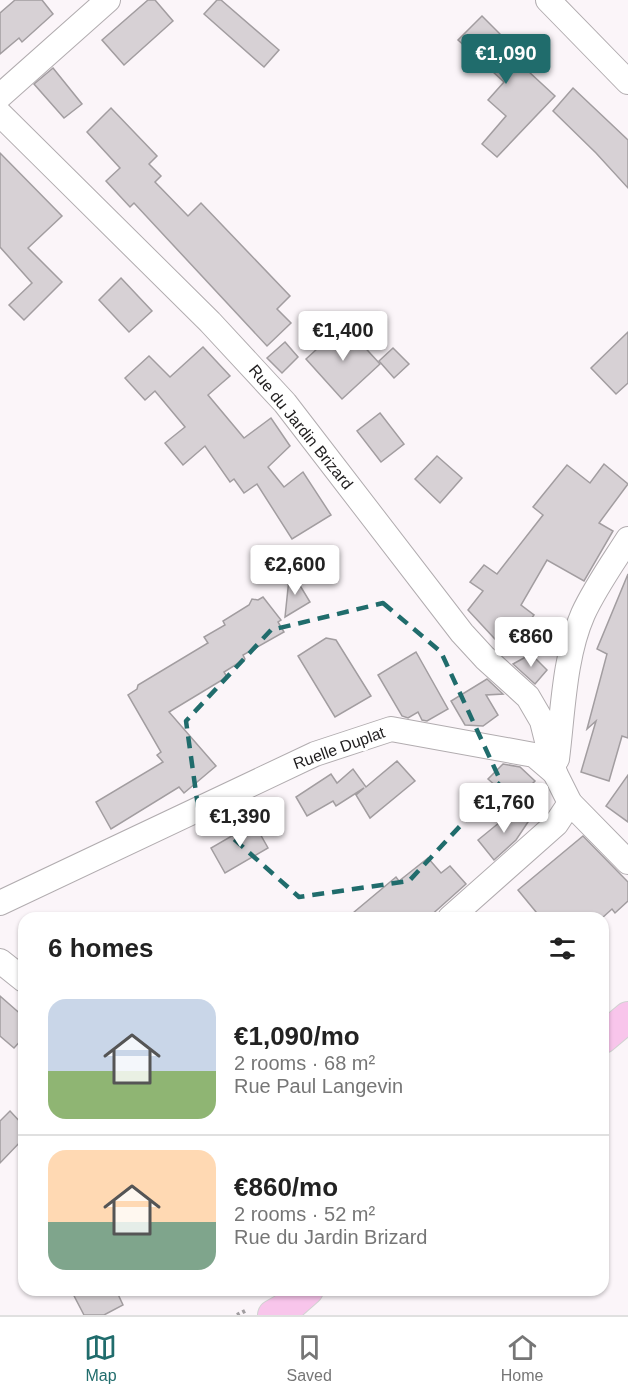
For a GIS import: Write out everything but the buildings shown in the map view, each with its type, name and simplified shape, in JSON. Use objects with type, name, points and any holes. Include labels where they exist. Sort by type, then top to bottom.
[{"type":"main road","points":[[609,1033],[628,1017]]},
{"type":"street","points":[[0,96],[108,0]]},
{"type":"street","points":[[548,0],[628,81]]},
{"type":"street","name":"Rue du Jardin Brizard","points":[[0,114],[210,322],[285,403],[462,633],[485,658],[528,697],[542,721],[555,773]]},
{"type":"street","points":[[628,540],[582,615],[571,649],[555,773],[570,802],[628,862]]},
{"type":"street","name":"Ruelle Duplat","points":[[0,903],[315,754],[391,729],[534,755],[555,773]]},
{"type":"street","points":[[457,912],[556,824],[570,802]]},
{"type":"street","points":[[0,961],[18,975]]},
{"type":"highlighted area","points":[[383,603],[441,652],[501,782],[409,881],[299,897],[198,807],[186,721],[271,630]]}]
